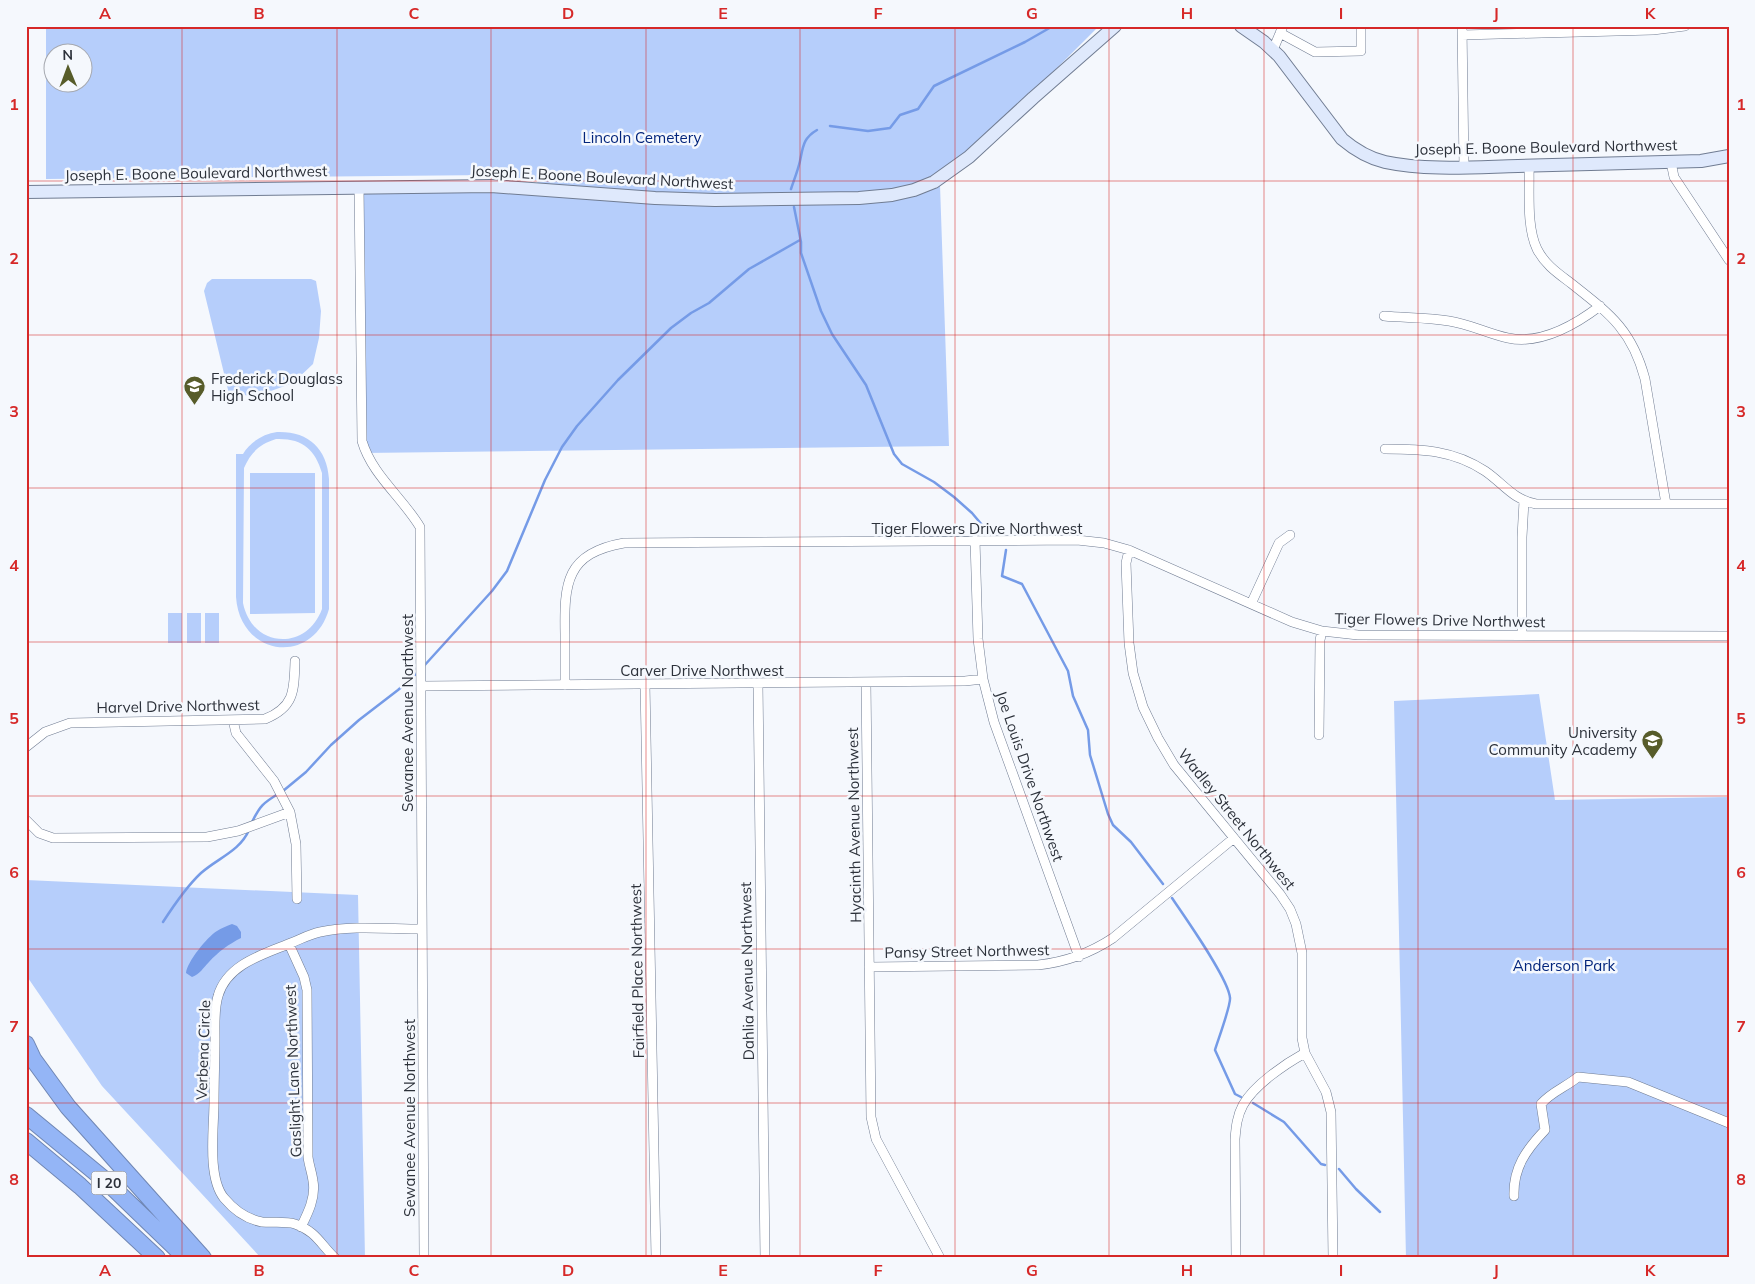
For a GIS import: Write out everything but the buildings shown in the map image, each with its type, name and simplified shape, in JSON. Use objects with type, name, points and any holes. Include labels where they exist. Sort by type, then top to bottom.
[{"type":"highway","points":[[26,1044],[34,1059],[68,1107],[203,1258]]},
{"type":"highway","name":"I 20","points":[[26,1115],[106,1181],[186,1258]]},
{"type":"highway","name":"I 20","points":[[26,1142],[80,1186],[157,1258]]},
{"type":"main road","name":"Joseph E. Boone Boulevard Northwest","points":[[26,192],[491,186],[656,198],[715,200],[842,198],[892,195],[914,190],[934,182],[968,157],[1115,26]]},
{"type":"main road","name":"Joseph E. Boone Boulevard Northwest","points":[[1241,26],[1273,50],[1342,139],[1368,157],[1386,162],[1416,166],[1464,167],[1701,161],[1728,158]]},
{"type":"street","points":[[1273,50],[1282,30],[1315,52],[1361,51],[1361,26]]},
{"type":"street","points":[[1464,167],[1462,31],[1653,30],[1685,26]]},
{"type":"street","points":[[1671,162],[1674,178],[1729,260]]},
{"type":"street","points":[[1528,166],[1531,228],[1538,250],[1554,271],[1600,306],[1625,331],[1641,362],[1666,504]]},
{"type":"street","name":"Sewanee Avenue Northwest","points":[[359,187],[362,441],[366,455],[373,467],[420,527],[424,1258]]},
{"type":"street","points":[[1384,316],[1448,320],[1507,338],[1524,340],[1568,327],[1600,306]]},
{"type":"street","points":[[1385,449],[1427,450],[1458,457],[1484,471],[1514,496],[1536,504],[1729,504]]},
{"type":"street","points":[[1522,635],[1524,501]]},
{"type":"street","points":[[1251,604],[1279,542],[1290,535]]},
{"type":"street","name":"Joe Louis Drive Northwest","points":[[975,540],[978,639],[982,679],[994,722],[1079,957]]},
{"type":"street","name":"Tiger Flowers Drive Northwest","points":[[565,685],[564,602],[567,585],[573,571],[582,560],[605,546],[624,542],[1077,540],[1104,543],[1129,550],[1292,622],[1322,631],[1358,635],[1729,636]]},
{"type":"street","name":"Wadley Street Northwest","points":[[1129,550],[1126,563],[1129,643],[1133,673],[1143,707],[1174,765],[1280,894],[1290,909],[1296,924],[1302,953],[1302,1038],[1306,1053],[1326,1092],[1331,1112],[1333,1258]]},
{"type":"street","points":[[1319,735],[1320,640],[1322,631]]},
{"type":"street","name":"Harvel Drive Northwest","points":[[26,746],[45,732],[70,723],[265,719],[284,709],[290,700],[294,690],[294,661]]},
{"type":"street","name":"Carver Drive Northwest","points":[[422,686],[965,681],[982,679]]},
{"type":"street","name":"Hyacinth Avenue Northwest","points":[[866,682],[871,1117],[876,1140],[940,1258]]},
{"type":"street","name":"Dahlia Avenue Northwest","points":[[758,683],[764,1258]]},
{"type":"street","name":"Fairfield Place Northwest","points":[[645,684],[656,1258]]},
{"type":"street","points":[[233,720],[236,733],[274,781],[290,812],[296,844],[297,899]]},
{"type":"street","points":[[26,820],[39,833],[53,838],[207,837],[238,831],[290,812]]},
{"type":"street","name":"Pansy Street Northwest","points":[[869,967],[1038,965],[1059,963],[1079,957],[1113,938],[1234,838]]},
{"type":"street","name":"Verbena Circle","points":[[335,1258],[320,1240],[301,1227],[294,1224],[261,1222],[248,1218],[236,1211],[223,1197],[217,1183],[214,1167],[216,1010],[218,996],[230,974],[242,965],[262,954],[318,932],[352,928],[422,929]]},
{"type":"street","name":"Gaslight Lane Northwest","points":[[290,944],[304,977],[307,990],[308,1157],[313,1188],[308,1212],[301,1227]]},
{"type":"street","points":[[1236,1258],[1234,1139],[1236,1122],[1243,1105],[1255,1090],[1293,1060],[1306,1053]]},
{"type":"street","points":[[1514,1196],[1515,1175],[1522,1156],[1545,1130],[1542,1104],[1548,1096],[1567,1087],[1578,1077],[1628,1082],[1729,1123]]},
{"type":"green space","name":"Lincoln Cemetery","points":[[46,26],[1099,26],[940,185],[949,446],[363,453],[362,193],[491,191],[534,195],[538,180],[491,175],[46,179],[46,92],[92,92],[92,42],[46,42]]},
{"type":"green space","points":[[212,279],[311,279],[316,281],[321,311],[319,338],[313,364],[293,383],[257,396],[229,394],[204,291],[207,283]]},
{"type":"green space","points":[[288,432],[307,438],[314,443],[324,458],[329,479],[329,609],[321,627],[308,640],[294,646],[278,647],[263,642],[250,632],[240,617],[236,597],[236,454],[243,454],[253,442],[272,433]],"holes":[[[276,439],[300,443],[311,451],[316,457],[322,473],[322,609],[314,623],[304,633],[292,638],[280,639],[268,636],[257,629],[248,618],[243,603],[244,468],[253,453],[265,443]]]},
{"type":"green space","points":[[250,473],[315,473],[315,613],[250,614]]},
{"type":"green space","points":[[168,613],[182,613],[182,643],[168,643]]},
{"type":"green space","points":[[187,613],[201,613],[201,643],[187,643]]},
{"type":"green space","points":[[205,613],[219,613],[219,643],[205,643]]},
{"type":"green space","name":"Anderson Park","points":[[1539,694],[1555,800],[1729,797],[1729,1258],[1406,1258],[1394,701]]},
{"type":"green space","points":[[26,880],[358,895],[365,1258],[261,1258],[102,1086],[26,975]]},
{"type":"water","points":[[232,924],[237,926],[241,932],[241,938],[212,958],[197,974],[192,977],[186,973],[194,956],[208,939],[219,930]]},
{"type":"waterway","points":[[830,126],[868,131],[890,128],[900,115],[918,109],[934,86],[1025,42],[1053,26]]},
{"type":"waterway","points":[[791,189],[804,143],[817,130]]},
{"type":"waterway","points":[[794,207],[801,242],[801,253],[821,311],[832,334],[866,385],[894,454],[902,464],[934,482],[954,497],[972,513],[988,532]]},
{"type":"waterway","points":[[423,667],[492,591],[507,571],[545,480],[562,447],[577,426],[618,380],[671,328],[691,313],[709,303],[749,269],[800,240],[801,242]]},
{"type":"waterway","points":[[1006,550],[1002,576],[1022,584],[1068,671],[1073,696],[1088,730],[1090,755],[1113,825],[1131,842],[1163,884]]},
{"type":"waterway","points":[[283,791],[306,772],[331,745],[359,720],[417,673]]},
{"type":"waterway","points":[[252,822],[262,805],[278,794]]},
{"type":"waterway","points":[[163,922],[180,896],[196,878],[234,849],[249,830]]},
{"type":"waterway","points":[[1172,898],[1205,948],[1228,989],[1230,1002],[1215,1050],[1235,1094],[1241,1097]]},
{"type":"waterway","points":[[1253,1103],[1284,1122],[1321,1164],[1325,1165]]},
{"type":"waterway","points":[[1339,1169],[1380,1212]]},
{"type":"place","name":"Frederick Douglass High School","points":[[195,406]]},
{"type":"place","name":"University Community Academy","points":[[1653,760]]}]
